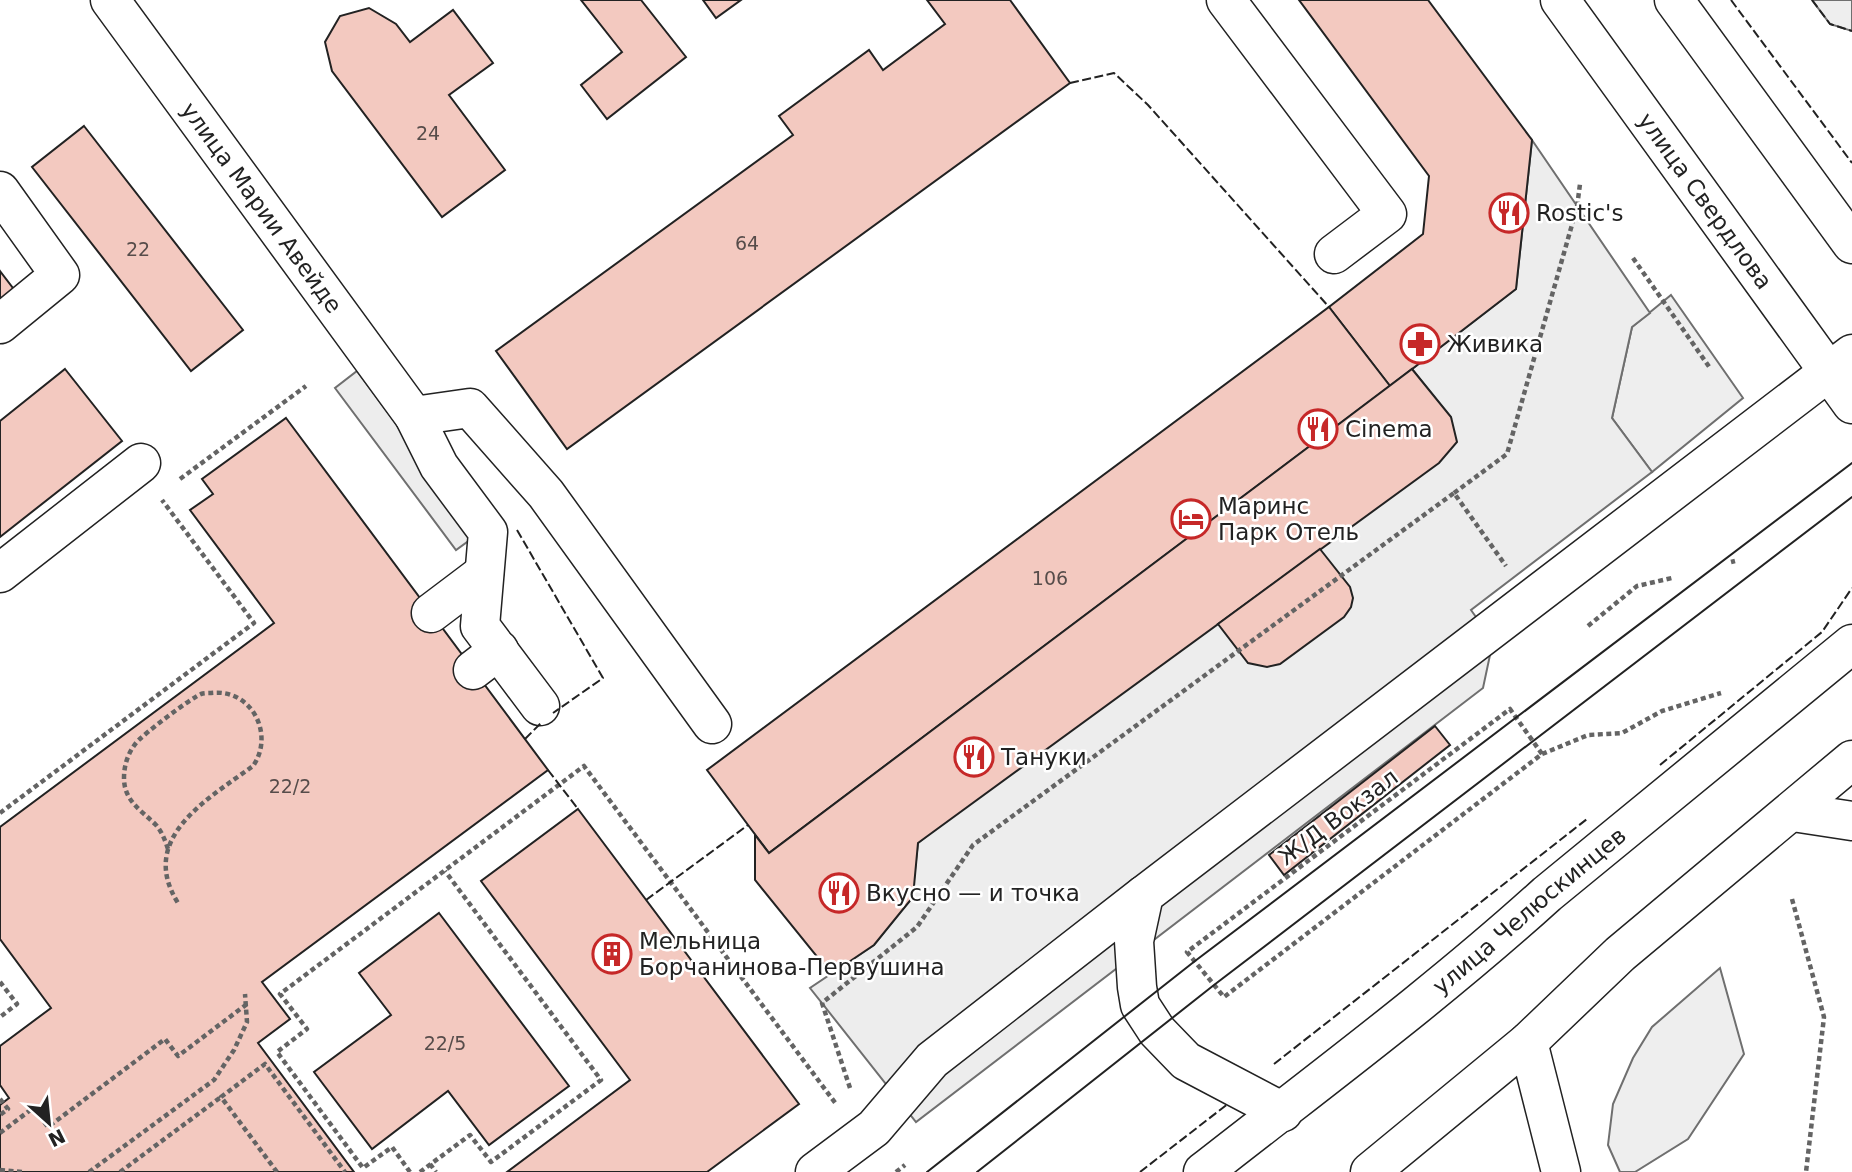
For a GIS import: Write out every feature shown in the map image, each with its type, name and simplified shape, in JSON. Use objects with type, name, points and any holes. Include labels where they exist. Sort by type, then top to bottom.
[{"type":"main road","name":"улица Марии Авейде","points":[[110,0],[414,416],[439,466],[488,532],[481,626],[486,660],[540,706]]},
{"type":"main road","points":[[1226,0],[1387,214],[1334,254]]},
{"type":"main road","name":"улица Свердлова","points":[[1560,0],[1841,363],[1852,404]]},
{"type":"main road","points":[[1674,0],[1852,244]]},
{"type":"main road","points":[[0,191],[60,275],[0,324]]},
{"type":"main road","points":[[815,1172],[858,1121],[932,1060],[1841,363]]},
{"type":"main road","points":[[414,416],[470,408],[546,494],[712,724]]},
{"type":"main road","points":[[0,573],[150,480]]},
{"type":"main road","points":[[431,613],[484,573]]},
{"type":"main road","name":"улица Челюскинцев","points":[[1203,1172],[1283,1112],[1852,644]]},
{"type":"main road","points":[[1370,1172],[1528,1042],[1620,954],[1852,760]]},
{"type":"main road","points":[[1793,812],[1852,821]]},
{"type":"main road","points":[[1144,895],[1134,941],[1140,1005],[1157,1031],[1186,1061],[1283,1112]]},
{"type":"main road","points":[[1528,1042],[1561,1172]]},
{"type":"path","points":[[851,1090],[822,1003],[917,927],[973,845],[1507,454],[1577,207],[1580,184]]},
{"type":"path","points":[[1633,258],[1710,368]]},
{"type":"path","points":[[180,480],[306,386]]},
{"type":"path","points":[[0,813],[254,623],[150,480]]},
{"type":"path","points":[[1454,493],[1529,600]]},
{"type":"path","points":[[1588,626],[1637,586],[1672,578]]},
{"type":"path","points":[[1542,754],[1588,735],[1622,733],[1662,711],[1729,690]]},
{"type":"path","points":[[168,849],[156,825],[143,815],[127,795],[124,779],[126,759],[137,741],[200,695],[215,692],[229,694],[254,710],[260,724],[263,743],[253,766],[194,809],[180,824],[168,849],[166,867],[173,895],[178,903]]},
{"type":"path","name":"Ж/Д Вокзал","points":[[1510,709],[1542,754],[1224,997],[1187,952],[1510,709]]},
{"type":"path","points":[[410,1172],[391,1147],[363,1168],[277,1052],[307,1029],[280,993],[584,766],[858,1121]]},
{"type":"path","points":[[420,1172],[470,1135],[491,1162],[601,1080],[445,871]]},
{"type":"path","points":[[1792,899],[1824,1017],[1806,1172]]},
{"type":"path","points":[[0,982],[16,1004],[0,1017]]},
{"type":"path","points":[[89,1172],[214,1080],[234,1050],[247,1023],[245,994]]},
{"type":"path","points":[[0,1133],[33,1108],[48,1127],[165,1039],[178,1056],[247,1004]]},
{"type":"path","points":[[120,1172],[265,1064],[345,1172]]},
{"type":"path","points":[[221,1097],[277,1172]]},
{"type":"path","points":[[0,1098],[8,1109],[0,1115]]},
{"type":"path","points":[[430,1164],[436,1172]]},
{"type":"path","points":[[896,1172],[905,1165]]},
{"type":"path","points":[[0,1170],[23,1172]]},
{"type":"shaded area","points":[[1812,0],[1852,0],[1852,31],[1830,24]]},
{"type":"shaded area","points":[[1532,140],[1650,313],[1632,327],[1612,418],[1652,472],[1471,610],[1493,641],[1483,688],[916,1122],[810,988],[874,945],[912,897],[918,843],[1451,418],[1412,369],[1516,289]]},
{"type":"shaded area","points":[[1671,295],[1743,398],[1652,472],[1612,418],[1632,327]]},
{"type":"shaded area","points":[[357,371],[478,534],[456,550],[335,388]]},
{"type":"shaded area","points":[[1720,968],[1744,1054],[1688,1139],[1635,1172],[1620,1172],[1608,1145],[1613,1104],[1633,1058],[1652,1027]]},
{"type":"building","points":[[581,0],[641,0],[686,57],[607,119],[581,85],[622,52]]},
{"type":"building","points":[[703,0],[741,0],[716,18]]},
{"type":"building","points":[[927,0],[1010,0],[1070,83],[567,449],[496,351],[793,135],[779,116],[869,50],[883,70],[945,24]]},
{"type":"building","points":[[1299,0],[1428,0],[1532,140],[1516,289],[1390,386],[1329,307],[1423,234],[1429,176]]},
{"type":"building","points":[[369,8],[396,24],[410,42],[453,10],[493,63],[449,95],[505,170],[442,217],[332,71],[325,42],[340,16]]},
{"type":"building","points":[[84,126],[243,330],[191,371],[32,167]]},
{"type":"building","points":[[0,271],[16,292],[0,304]]},
{"type":"building","points":[[1329,307],[1390,386],[769,853],[707,770]]},
{"type":"building","points":[[65,369],[122,441],[0,537],[0,421]]},
{"type":"building","name":"Маринс Парк Отель","points":[[1412,369],[1451,417],[1457,442],[1439,463],[918,843],[913,897],[874,945],[831,974],[755,880],[755,835],[769,853]]},
{"type":"building","points":[[286,418],[548,770],[262,982],[290,1019],[258,1043],[354,1172],[0,1172],[0,1105],[9,1098],[0,1085],[0,1046],[51,1008],[0,939],[0,827],[274,623],[190,510],[213,494],[202,479]]},
{"type":"building","points":[[1320,549],[1350,587],[1353,598],[1351,607],[1344,617],[1280,664],[1267,667],[1248,663],[1218,624]]},
{"type":"building","points":[[1435,726],[1450,745],[1284,875],[1269,855]]},
{"type":"building","name":"Мельница Борчанинова-Первушина","points":[[578,809],[799,1104],[707,1172],[507,1172],[630,1080],[481,881]]},
{"type":"building","points":[[439,913],[569,1086],[489,1145],[448,1091],[372,1149],[314,1072],[391,1015],[359,973]]},
{"type":"tram line","points":[[927,1172],[1195,961],[1852,463]]},
{"type":"tram line","points":[[977,1172],[1214,985],[1852,497]]},
{"type":"fence","points":[[1731,0],[1852,163]]},
{"type":"fence","points":[[1812,0],[1830,24],[1852,31]]},
{"type":"fence","points":[[1070,83],[1114,73],[1148,105],[1329,307]]},
{"type":"fence","points":[[517,530],[603,678],[553,713]]},
{"type":"fence","points":[[1660,765],[1822,632],[1852,588]]},
{"type":"fence","points":[[525,739],[542,722]]},
{"type":"fence","points":[[548,770],[578,809]]},
{"type":"fence","points":[[1274,1064],[1587,819]]},
{"type":"fence","points":[[646,900],[748,825]]},
{"type":"fence","points":[[1140,1172],[1229,1103]]},
{"type":"place","name":"Rostic's","points":[[1509,213]]},
{"type":"place","name":"Живика","points":[[1420,344]]},
{"type":"place","name":"Cinema","points":[[1318,429]]},
{"type":"place","name":"Маринс Парк Отель","points":[[1191,519]]},
{"type":"place","name":"Тануки","points":[[974,757]]},
{"type":"place","name":"Вкусно — и точка","points":[[839,893]]},
{"type":"place","name":"Мельница Борчанинова-Первушина","points":[[612,954]]}]
